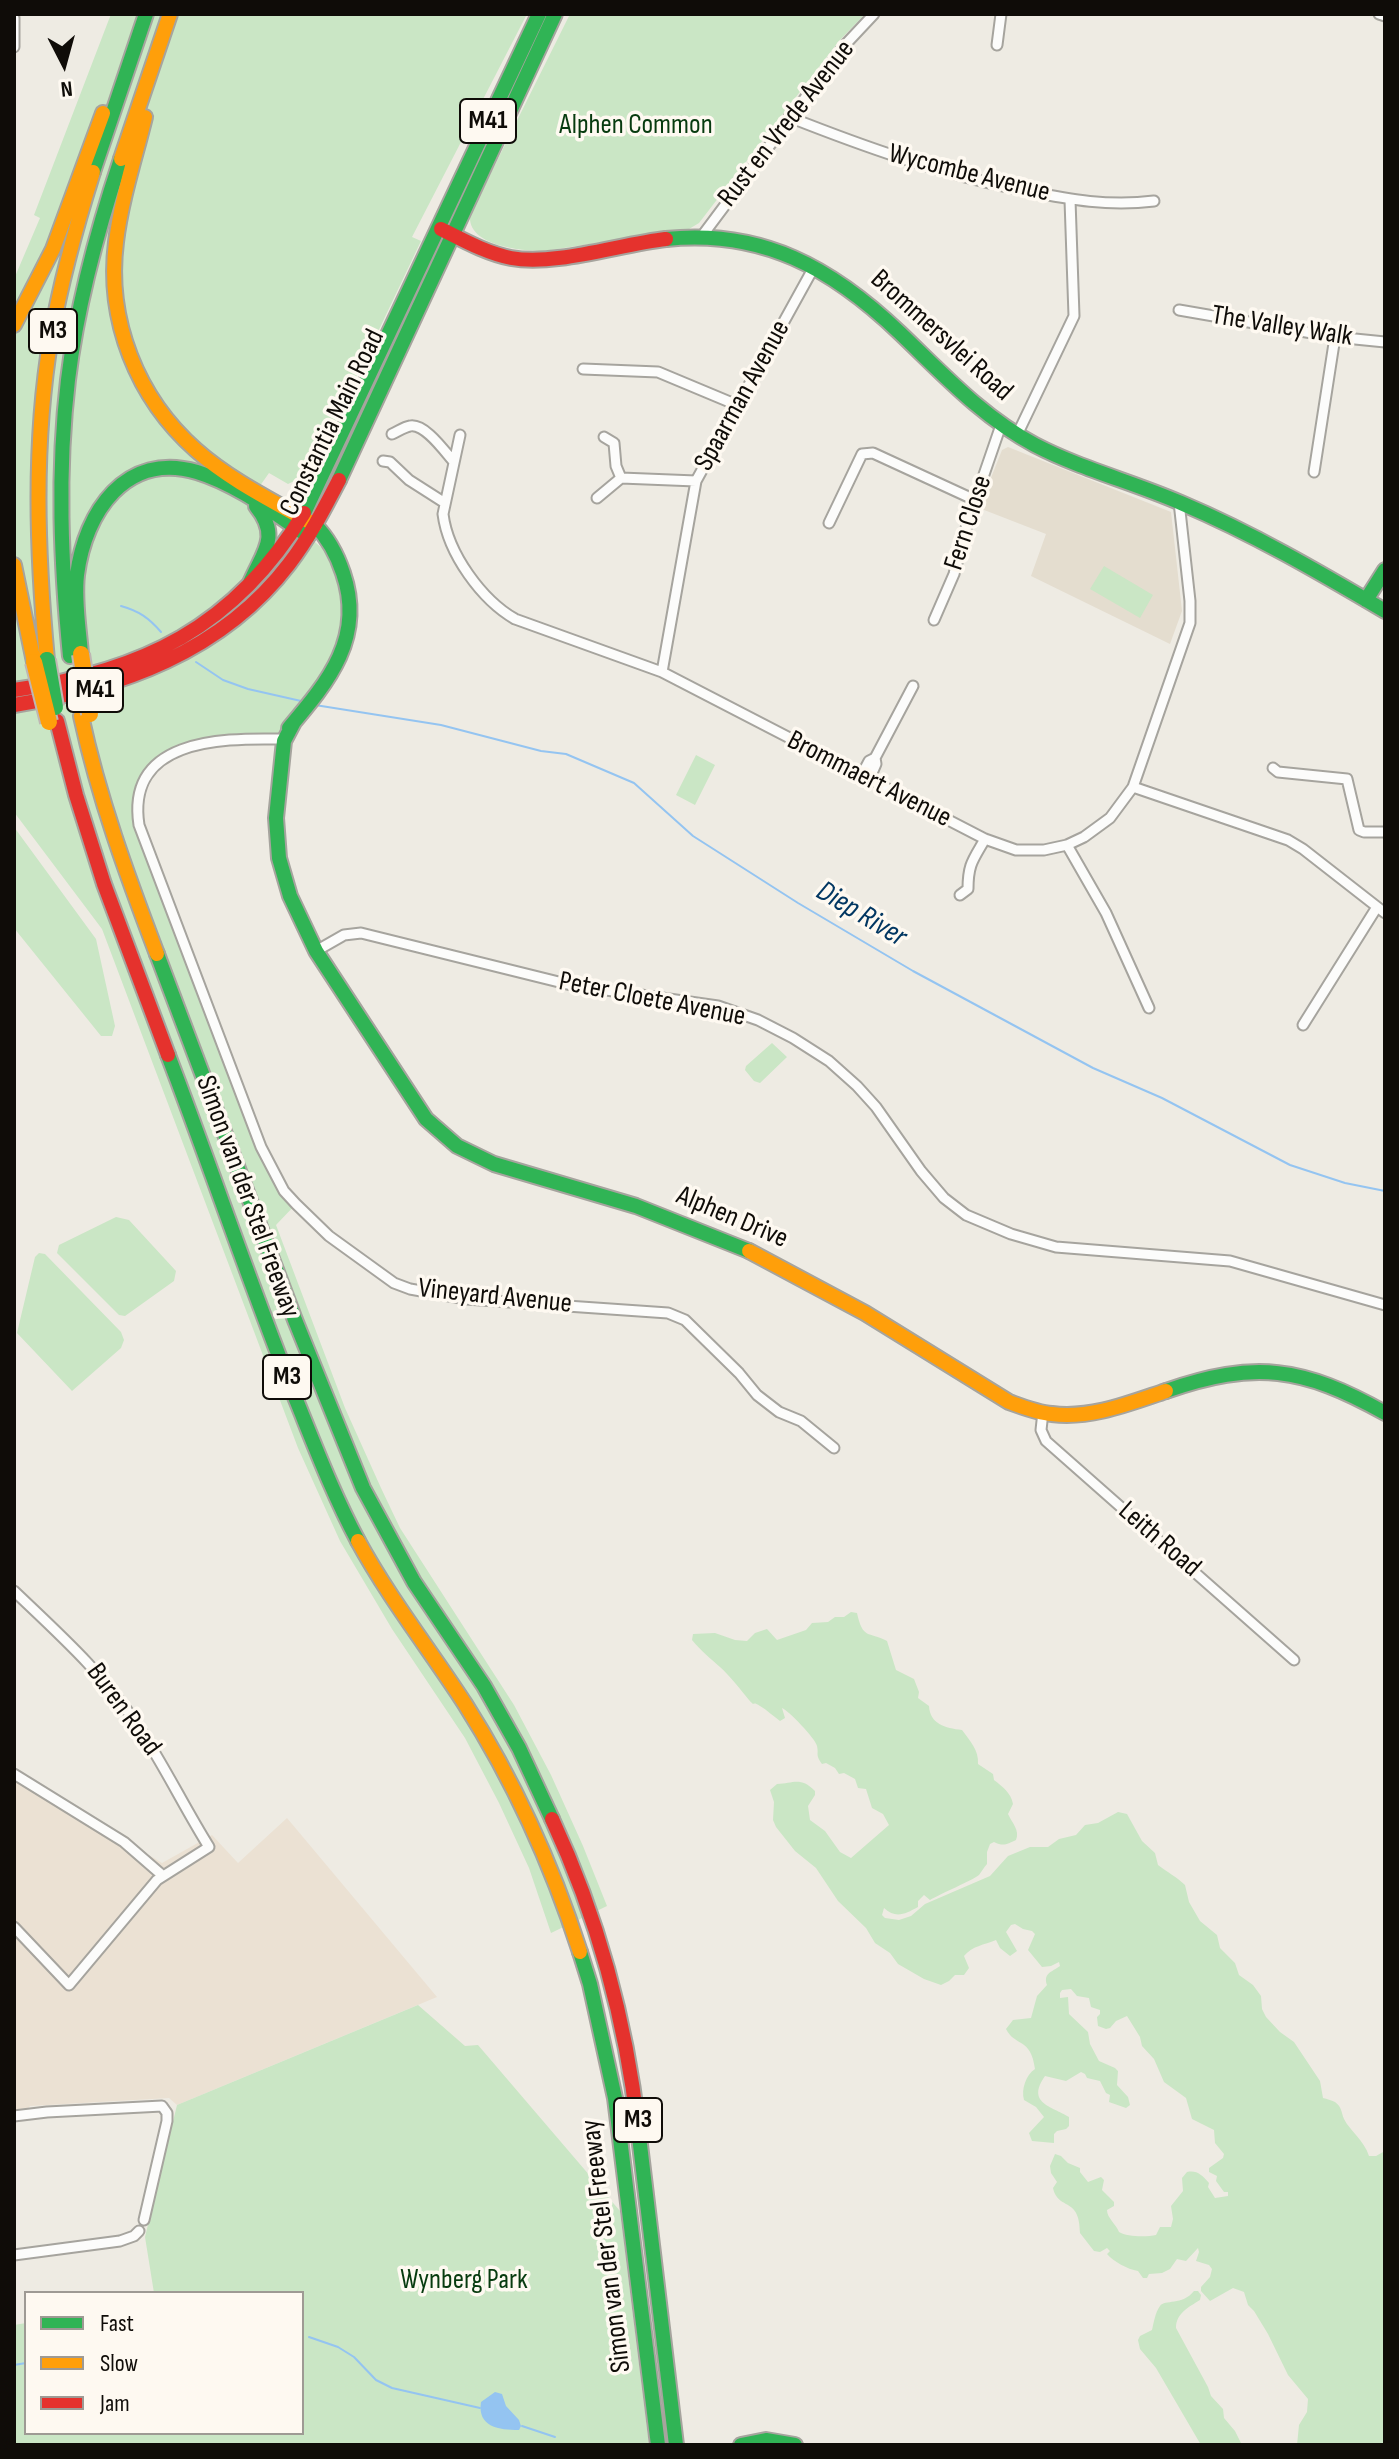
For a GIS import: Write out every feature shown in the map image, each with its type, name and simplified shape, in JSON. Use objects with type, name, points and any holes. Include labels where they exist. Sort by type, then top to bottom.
[{"type":"main road","name":"M3","points":[[41,661],[37,533],[40,433],[47,368],[60,295],[80,217],[146,14]]},
{"type":"main road","name":"M3","points":[[76,655],[64,597],[60,490],[64,419],[74,340],[104,210],[170,14]]},
{"type":"main road","points":[[170,14],[118,226],[114,290],[119,328],[142,385],[176,431],[197,451],[305,526],[339,563],[348,582],[352,601],[349,634],[331,673],[278,744]]},
{"type":"main road","name":"Constantia Main Road","points":[[14,705],[65,698],[104,688],[172,660],[242,612],[280,574],[444,231],[539,14]]},
{"type":"main road","name":"Constantia Main Road","points":[[444,231],[555,14]]},
{"type":"main road","points":[[14,325],[39,283],[54,248],[119,66],[138,38]]},
{"type":"main road","name":"Brommersvlei Road","points":[[444,231],[502,255],[535,259],[702,236],[773,249],[841,282],[881,313],[981,410],[1017,435],[1052,453],[1179,502],[1265,543],[1385,611]]},
{"type":"main road","points":[[76,655],[80,557],[94,519],[105,500],[121,483],[144,471],[170,467],[195,472],[305,526]]},
{"type":"main road","points":[[250,500],[265,516],[270,534],[265,555],[250,583]]},
{"type":"main road","name":"Constantia Main Road","points":[[14,690],[75,680],[133,662],[174,641],[215,615],[305,526]]},
{"type":"main road","points":[[14,565],[41,661]]},
{"type":"main road","points":[[1366,600],[1385,570]]},
{"type":"main road","name":"Simon van der Stel Freeway","points":[[76,655],[85,715],[126,855],[132,886],[290,1306],[363,1488],[406,1569],[484,1686],[519,1748],[567,1851],[610,1977],[635,2099],[676,2445]]},
{"type":"main road","name":"Simon van der Stel Freeway","points":[[41,661],[53,721],[104,884],[221,1195],[269,1333],[337,1501],[367,1557],[496,1755],[526,1813],[571,1924],[590,1984],[613,2085],[658,2445]]},
{"type":"main road","name":"Alphen Drive","points":[[278,744],[276,818],[279,858],[296,914],[316,951],[426,1119],[451,1143],[479,1159],[631,1204],[767,1260],[818,1286],[1009,1402],[1043,1412],[1080,1414],[1106,1409],[1211,1377],[1250,1371],[1312,1380],[1349,1393],[1385,1413]]},
{"type":"main road","points":[[741,2445],[766,2440],[795,2445]]},
{"type":"street","name":"Rust en Vrede Avenue","points":[[702,236],[844,46],[874,14]]},
{"type":"street","points":[[997,45],[1001,14]]},
{"type":"street","points":[[1379,14],[1385,16]]},
{"type":"street","points":[[14,18],[14,47]]},
{"type":"street","name":"Wycombe Avenue","points":[[789,117],[875,151],[939,171],[1070,200],[1116,205],[1154,201]]},
{"type":"street","points":[[1017,435],[1074,316],[1070,200]]},
{"type":"street","name":"Spaarman Avenue","points":[[662,672],[696,481],[814,267]]},
{"type":"street","name":"The Valley Walk","points":[[1179,310],[1335,337],[1385,342]]},
{"type":"street","points":[[1314,472],[1335,337]]},
{"type":"street","points":[[583,369],[658,372],[737,405]]},
{"type":"street","name":"Fern Close","points":[[934,620],[954,574],[1001,425]]},
{"type":"street","points":[[392,434],[410,426],[417,427],[435,439],[454,462]]},
{"type":"street","name":"Brommaert Avenue","points":[[460,435],[445,503],[444,524],[470,576],[494,605],[515,619],[662,672],[985,839],[1016,850],[1044,850],[1084,837],[1110,818],[1133,787],[1190,623],[1179,502]]},
{"type":"street","points":[[604,437],[614,443],[616,466],[621,478]]},
{"type":"street","points":[[829,523],[862,454],[867,453],[975,500]]},
{"type":"street","points":[[383,461],[390,462],[409,480],[445,503]]},
{"type":"street","points":[[597,498],[621,478],[696,481]]},
{"type":"street","points":[[865,778],[876,764],[875,758],[913,686]]},
{"type":"street","name":"Vineyard Avenue","points":[[278,744],[200,743],[171,754],[145,779],[137,814],[261,1147],[284,1191],[329,1236],[394,1283],[410,1289],[466,1299],[677,1316],[729,1363],[757,1395],[779,1412],[801,1421],[834,1448]]},
{"type":"street","points":[[1273,768],[1278,772],[1347,779],[1359,830],[1385,832]]},
{"type":"street","points":[[1133,787],[1288,840],[1381,910],[1303,1025]]},
{"type":"street","points":[[960,895],[968,889],[969,867],[985,839]]},
{"type":"street","points":[[1067,845],[1106,913],[1149,1008]]},
{"type":"street","name":"Peter Cloete Avenue","points":[[316,951],[344,935],[361,933],[571,985],[718,1006],[758,1020],[829,1061],[876,1107],[944,1198],[966,1215],[1011,1234],[1056,1247],[1230,1261],[1385,1305]]},
{"type":"street","name":"Leith Road","points":[[1043,1412],[1041,1430],[1046,1441],[1294,1660]]},
{"type":"street","name":"Buren Road","points":[[14,1591],[77,1649],[118,1698],[157,1756],[209,1847],[162,1875]]},
{"type":"street","points":[[14,1774],[124,1842],[162,1875],[69,1985],[14,1927]]},
{"type":"street","points":[[14,2116],[162,2106],[167,2113],[144,2220]]},
{"type":"street","points":[[14,2255],[120,2241],[139,2231]]},
{"type":"shaded area","points":[[1008,447],[1171,512],[1182,611],[1170,644],[1031,576],[1046,534],[979,508],[1002,450]]},
{"type":"shaded area","points":[[14,1778],[95,1830],[100,1825],[162,1863],[212,1835],[238,1863],[287,1818],[437,1997],[177,2105],[169,2098],[30,2106],[27,2110],[14,2110]]},
{"type":"green space","points":[[111,14],[527,14],[412,237],[421,241],[311,473],[288,484],[269,473],[250,500],[269,526],[250,584],[262,592],[308,536],[339,563],[349,634],[280,738],[200,743],[151,771],[137,814],[261,1147],[296,1204],[276,1225],[345,1408],[400,1528],[514,1705],[551,1775],[607,1906],[551,1933],[529,1868],[499,1803],[465,1738],[392,1629],[340,1541],[298,1448],[102,929],[14,812],[14,279],[40,218],[34,215]]},
{"type":"green space","name":"Alphen Common","points":[[570,14],[865,14],[839,41],[699,223],[689,229],[544,251],[497,245],[477,234],[471,225],[470,215]]},
{"type":"green space","points":[[1104,566],[1153,595],[1140,618],[1090,589]]},
{"type":"green space","points":[[696,755],[715,765],[695,805],[676,795]]},
{"type":"green space","points":[[14,827],[96,939],[115,1026],[112,1036],[101,1036],[14,928]]},
{"type":"green space","points":[[772,1043],[787,1057],[760,1083],[754,1081],[745,1070],[746,1066]]},
{"type":"green space","points":[[116,1217],[129,1220],[176,1271],[174,1281],[125,1316],[119,1315],[57,1253],[59,1245]]},
{"type":"green space","points":[[39,1253],[45,1254],[121,1332],[124,1340],[121,1348],[72,1391],[17,1333],[35,1257]]},
{"type":"green space","points":[[851,1612],[857,1613],[864,1631],[887,1641],[896,1670],[914,1679],[918,1698],[929,1706],[935,1721],[962,1730],[975,1750],[978,1764],[993,1774],[994,1780],[1010,1797],[1013,1804],[1008,1814],[1017,1833],[1016,1840],[1008,1844],[990,1844],[987,1864],[976,1877],[930,1900],[924,1895],[918,1901],[918,1907],[909,1912],[897,1914],[884,1908],[882,1915],[899,1920],[911,1916],[925,1904],[990,1876],[1008,1856],[1030,1847],[1048,1847],[1059,1839],[1076,1835],[1085,1825],[1098,1823],[1118,1812],[1127,1814],[1142,1841],[1155,1853],[1158,1865],[1185,1885],[1189,1902],[1200,1921],[1217,1935],[1220,1948],[1235,1963],[1239,1975],[1253,1985],[1261,1996],[1266,2017],[1294,2042],[1320,2081],[1323,2098],[1339,2106],[1344,2119],[1369,2156],[1385,2151],[1385,2445],[1297,2445],[1299,2425],[1307,2412],[1308,2399],[1288,2375],[1268,2334],[1248,2305],[1244,2292],[1233,2288],[1210,2301],[1201,2287],[1210,2277],[1212,2269],[1196,2261],[1198,2248],[1186,2261],[1177,2259],[1170,2269],[1143,2278],[1138,2271],[1113,2260],[1107,2254],[1110,2251],[1107,2248],[1094,2251],[1080,2233],[1073,2209],[1059,2200],[1053,2188],[1057,2182],[1050,2166],[1055,2154],[1080,2168],[1088,2182],[1101,2177],[1104,2180],[1102,2190],[1114,2202],[1114,2206],[1107,2210],[1108,2216],[1119,2232],[1127,2235],[1156,2235],[1160,2227],[1171,2227],[1171,2206],[1183,2191],[1182,2178],[1187,2172],[1197,2172],[1204,2178],[1215,2198],[1228,2196],[1228,2192],[1224,2192],[1216,2181],[1217,2176],[1209,2172],[1209,2168],[1224,2154],[1215,2143],[1214,2130],[1192,2119],[1186,2098],[1164,2082],[1154,2059],[1142,2046],[1127,2016],[1110,2028],[1098,2026],[1100,2010],[1091,2007],[1089,1998],[1077,1996],[1071,1989],[1062,1990],[1060,1998],[1068,1997],[1069,2014],[1088,2032],[1099,2061],[1118,2071],[1117,2085],[1128,2097],[1130,2105],[1126,2108],[1109,2102],[1110,2095],[1100,2081],[1087,2078],[1081,2072],[1066,2081],[1045,2076],[1038,2092],[1039,2098],[1069,2117],[1069,2126],[1054,2134],[1054,2143],[1032,2141],[1029,2133],[1044,2117],[1036,2107],[1024,2100],[1025,2083],[1035,2069],[1033,2059],[1026,2047],[1006,2029],[1013,2020],[1031,2018],[1037,1996],[1047,1985],[1047,1975],[1060,1966],[1059,1962],[1042,1967],[1028,1950],[1035,1934],[1015,1924],[1006,1932],[1017,1951],[1010,1956],[996,1940],[974,1948],[964,1956],[969,1968],[964,1975],[955,1975],[941,1985],[924,1979],[898,1964],[890,1953],[875,1943],[866,1928],[838,1901],[816,1868],[795,1851],[776,1827],[770,1790],[777,1784],[796,1782],[815,1791],[808,1806],[810,1820],[825,1831],[840,1852],[851,1858],[889,1825],[883,1814],[872,1808],[866,1789],[858,1788],[855,1779],[844,1773],[839,1774],[826,1763],[822,1764],[815,1742],[795,1719],[782,1708],[785,1718],[780,1721],[752,1703],[695,1644],[693,1634],[715,1633],[747,1641],[755,1633],[767,1629],[777,1640],[806,1630],[812,1623],[828,1622]]},
{"type":"green space","name":"Wynberg Park","points":[[418,2005],[465,2046],[478,2045],[620,2211],[649,2445],[14,2445],[14,2325],[24,2323],[24,2435],[304,2435],[304,2291],[154,2291],[145,2237],[177,2105]]},
{"type":"green space","points":[[1194,2291],[1201,2295],[1200,2300],[1181,2314],[1176,2328],[1211,2396],[1223,2409],[1224,2418],[1242,2445],[1201,2445],[1156,2368],[1140,2349],[1138,2340],[1152,2330],[1160,2306],[1184,2299]]},
{"type":"water","points":[[495,2392],[502,2394],[506,2406],[519,2420],[519,2430],[497,2428],[482,2417],[481,2402]]},
{"type":"waterway","name":"Diep River","points":[[121,606],[143,616],[161,632]]},
{"type":"waterway","name":"Diep River","points":[[196,662],[223,680],[301,701]]},
{"type":"waterway","name":"Diep River","points":[[315,705],[441,725],[541,751],[566,754],[634,783],[693,836],[913,971],[1093,1068],[1162,1098],[1290,1165],[1345,1183],[1385,1191]]},
{"type":"waterway","points":[[309,2337],[338,2347],[354,2357],[376,2380],[392,2388],[480,2408]]},
{"type":"waterway","points":[[14,2365],[24,2363]]},
{"type":"waterway","points":[[522,2426],[555,2437]]},
{"type":"traffic: fast","points":[[93,172],[146,14]]},
{"type":"traffic: fast","points":[[304,513],[539,14]]},
{"type":"traffic: fast","points":[[339,480],[555,14]]},
{"type":"traffic: fast","points":[[70,656],[62,518],[62,449],[68,380],[89,268],[121,159]]},
{"type":"traffic: fast","points":[[666,239],[734,240],[794,258],[848,289],[900,333],[963,394],[1016,434],[1070,461],[1163,495],[1234,527],[1385,611]]},
{"type":"traffic: fast","points":[[81,654],[76,595],[82,552],[89,529],[100,509],[113,492],[130,479],[149,470],[172,468],[197,472],[241,491],[308,536]]},
{"type":"traffic: fast","points":[[250,583],[269,536],[256,506]]},
{"type":"traffic: fast","points":[[289,728],[317,693],[339,657],[349,618],[349,596],[341,566],[328,541],[315,525]]},
{"type":"traffic: fast","points":[[1366,600],[1385,570]]},
{"type":"traffic: fast","points":[[47,660],[55,707]]},
{"type":"traffic: fast","points":[[294,722],[284,741],[276,818],[279,858],[290,896],[316,951],[426,1119],[457,1146],[494,1164],[636,1206],[749,1251]]},
{"type":"traffic: fast","points":[[157,954],[295,1320],[363,1488],[414,1582],[484,1686],[519,1748],[552,1819]]},
{"type":"traffic: fast","points":[[168,1055],[280,1359],[358,1541]]},
{"type":"traffic: fast","points":[[1166,1391],[1226,1375],[1278,1373],[1329,1386],[1385,1413]]},
{"type":"traffic: fast","points":[[580,1952],[615,2098],[658,2445]]},
{"type":"traffic: fast","points":[[638,2128],[676,2445]]},
{"type":"traffic: fast","points":[[741,2445],[766,2440],[795,2445]]},
{"type":"traffic: slow","points":[[121,159],[170,14]]},
{"type":"traffic: slow","points":[[14,325],[53,249],[103,113]]},
{"type":"traffic: slow","points":[[145,117],[121,211],[114,271],[121,328],[130,356],[157,407],[196,450],[238,481],[315,525]]},
{"type":"traffic: slow","points":[[47,660],[39,539],[41,418],[55,316],[93,172]]},
{"type":"traffic: slow","points":[[14,565],[34,662]]},
{"type":"traffic: slow","points":[[81,654],[90,714]]},
{"type":"traffic: slow","points":[[34,662],[49,722]]},
{"type":"traffic: slow","points":[[81,716],[105,807],[157,954]]},
{"type":"traffic: slow","points":[[749,1251],[865,1313],[1009,1402],[1025,1408],[1047,1413],[1081,1414],[1110,1409],[1166,1391]]},
{"type":"traffic: slow","points":[[358,1541],[500,1763],[544,1856],[580,1952]]},
{"type":"traffic: jam","points":[[441,229],[493,253],[529,260],[568,257],[666,239]]},
{"type":"traffic: jam","points":[[14,705],[54,698],[130,676],[200,643],[233,621],[262,595],[289,564],[310,534],[339,480]]},
{"type":"traffic: jam","points":[[14,690],[104,671],[181,638],[216,614],[248,586],[277,553],[304,513]]},
{"type":"traffic: jam","points":[[57,721],[104,884],[168,1055]]},
{"type":"traffic: jam","points":[[552,1819],[583,1893],[607,1970],[626,2049],[638,2128]]}]
